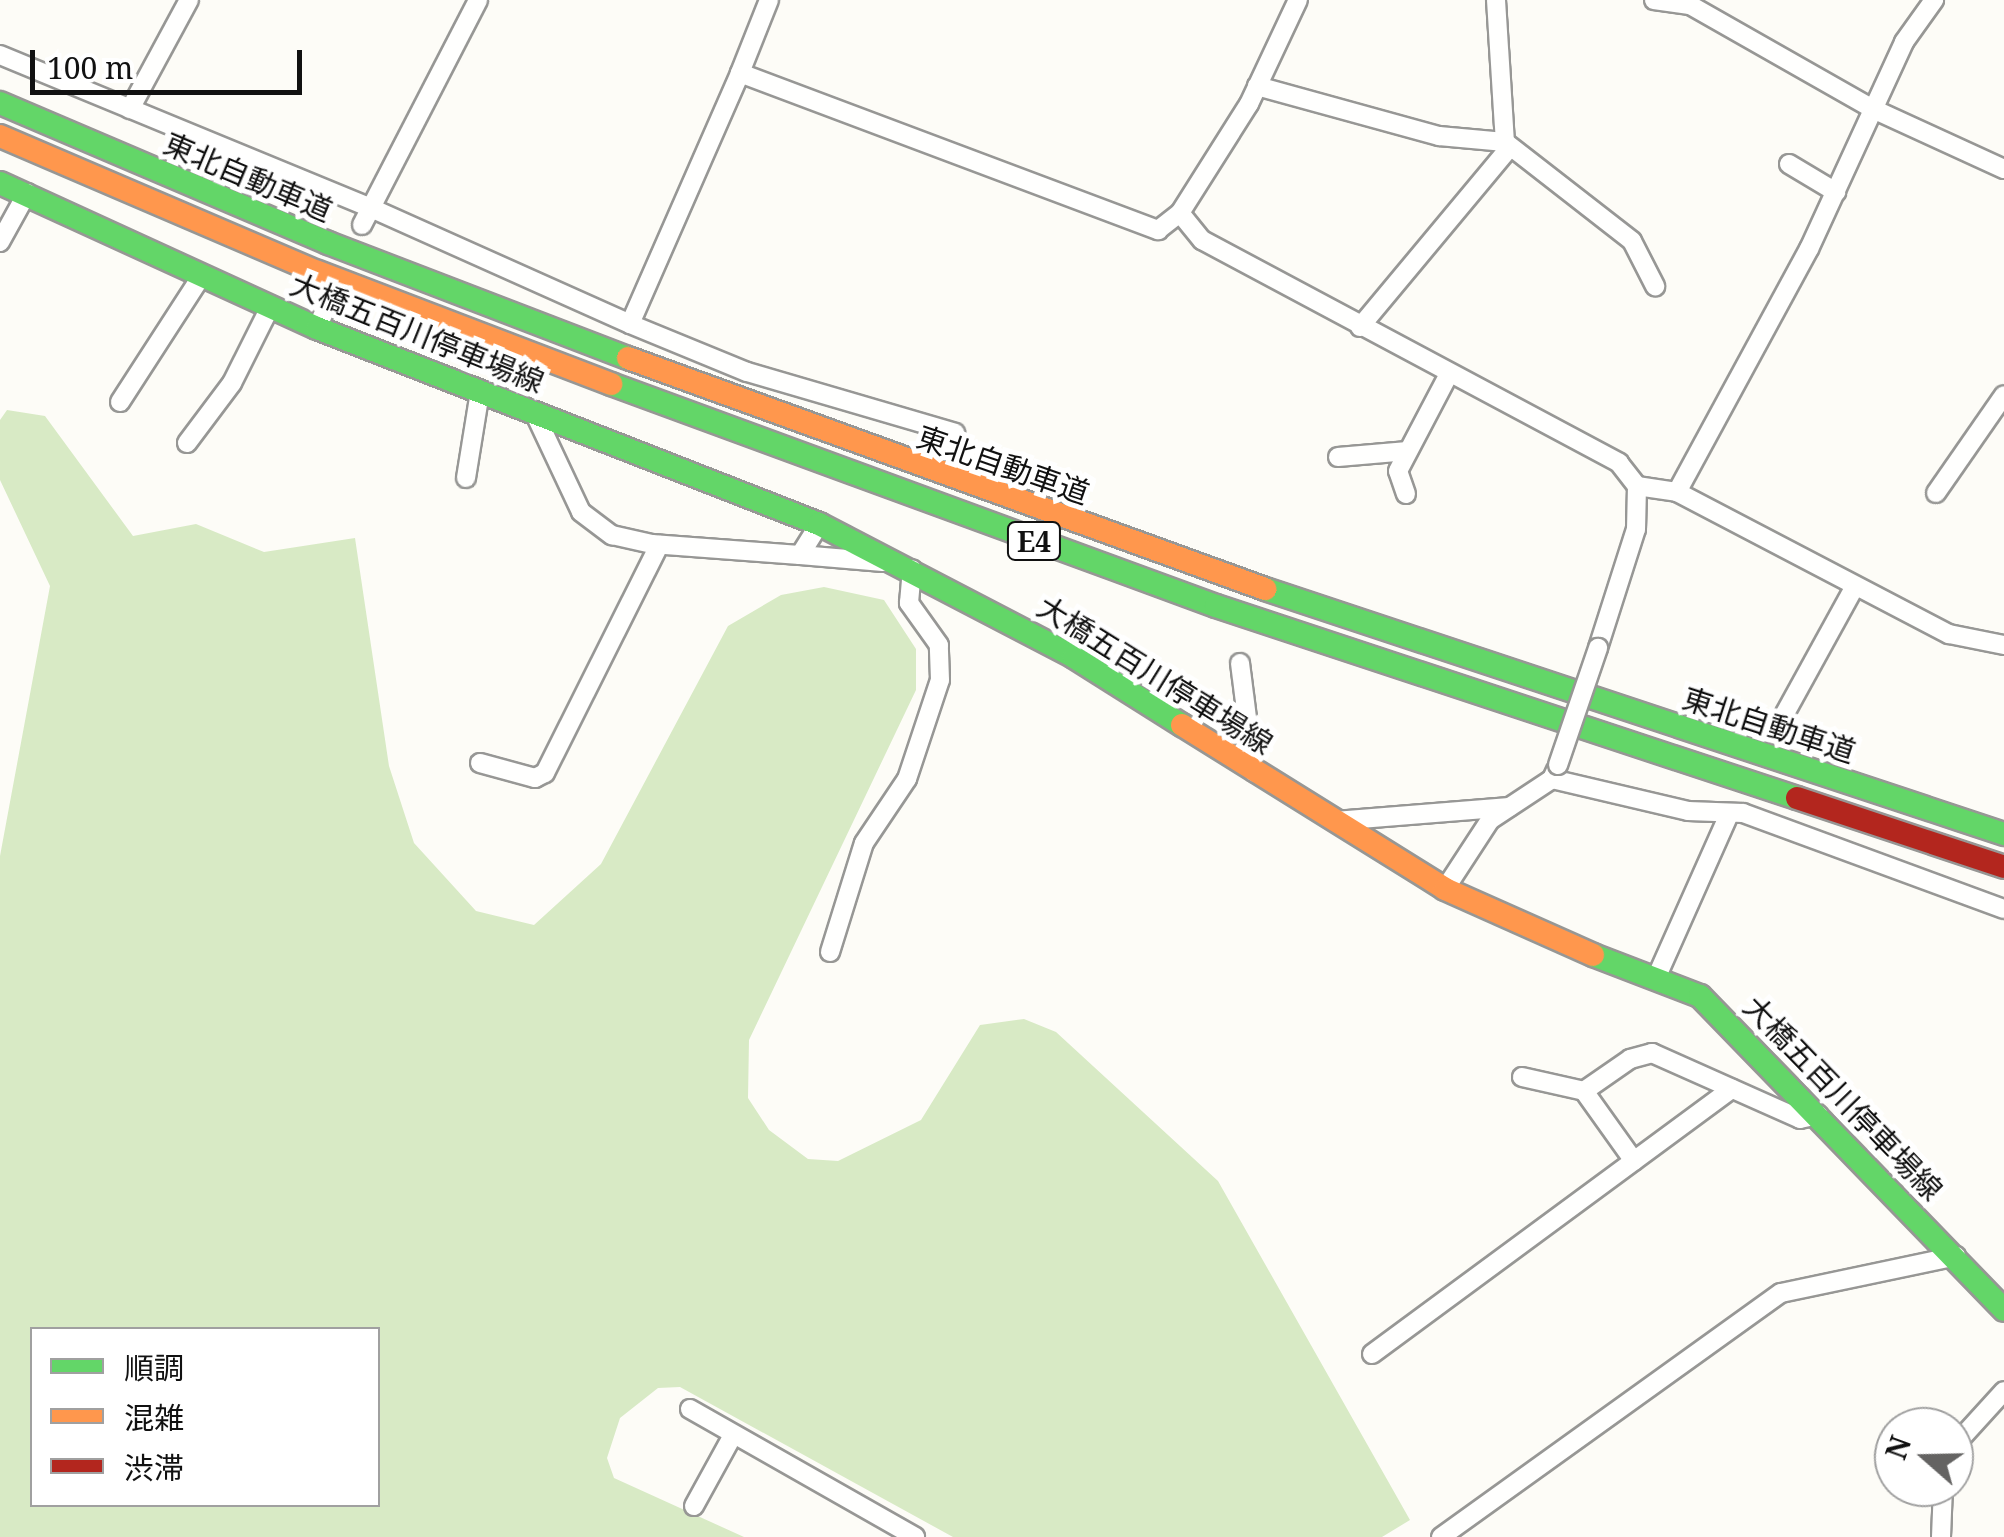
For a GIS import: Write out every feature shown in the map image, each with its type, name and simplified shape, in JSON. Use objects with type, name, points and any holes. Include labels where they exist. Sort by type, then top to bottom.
[{"type":"main road","points":[[0,92],[93,145]]},
{"type":"main road","name":"東北自動車道","points":[[0,103],[93,145],[571,339],[854,444],[1243,582],[2004,834]]},
{"type":"main road","name":"東北自動車道","points":[[0,139],[540,361],[846,474],[1235,612],[2004,866]]},
{"type":"main road","name":"大橋五百川停車場線","points":[[0,183],[317,328],[819,524],[1074,657],[1445,889],[1510,923],[1657,976],[1700,996],[1956,1256],[2004,1310]]},
{"type":"street","points":[[130,109],[189,0]]},
{"type":"street","points":[[362,225],[478,0]]},
{"type":"street","points":[[630,324],[769,0]]},
{"type":"street","points":[[740,73],[1158,230],[1180,213],[1257,86],[1298,0]]},
{"type":"street","points":[[1360,327],[1507,144],[1496,0]]},
{"type":"street","points":[[1654,0],[1691,3],[1872,109],[2004,169]]},
{"type":"street","points":[[1678,492],[1836,192],[1904,42],[1934,0]]},
{"type":"street","points":[[0,55],[371,208],[630,324],[748,372],[956,433]]},
{"type":"street","points":[[1257,86],[1439,136],[1507,144],[1632,241],[1655,286]]},
{"type":"street","points":[[1789,164],[1836,192]]},
{"type":"street","points":[[0,242],[26,193]]},
{"type":"street","points":[[1180,213],[1202,240],[1619,462],[1637,486],[1636,529],[1555,772],[1490,820],[1445,889]]},
{"type":"street","points":[[120,402],[201,277]]},
{"type":"street","points":[[317,328],[328,302]]},
{"type":"street","points":[[187,442],[232,383],[270,307]]},
{"type":"street","points":[[1406,494],[1398,471],[1449,374]]},
{"type":"street","points":[[466,478],[480,392]]},
{"type":"street","points":[[1936,492],[2004,395]]},
{"type":"street","points":[[534,412],[581,512],[612,534],[659,545],[906,566],[909,603],[939,645],[940,680],[907,779],[864,842],[830,952]]},
{"type":"street","points":[[1338,458],[1408,451]]},
{"type":"street","points":[[1637,486],[1678,492],[1854,588],[1949,634],[2004,645]]},
{"type":"street","points":[[800,555],[819,524]]},
{"type":"street","points":[[480,763],[535,778],[546,773],[659,545]]},
{"type":"street","points":[[1783,717],[1854,588]]},
{"type":"street","points":[[1240,663],[1254,772]]},
{"type":"street","points":[[1555,772],[1729,814],[1753,816],[2004,909]]},
{"type":"street","points":[[1332,821],[1509,807]]},
{"type":"street","points":[[1657,976],[1729,814]]},
{"type":"street","points":[[1584,1091],[1630,1059],[1652,1053],[1800,1119],[1819,1115]]},
{"type":"street","points":[[1522,1077],[1584,1091],[1634,1161]]},
{"type":"street","points":[[1372,1354],[1732,1088]]},
{"type":"street","points":[[1441,1537],[1781,1293],[1956,1256]]},
{"type":"street","points":[[1974,1424],[2004,1391]]},
{"type":"street","points":[[690,1408],[915,1537]]},
{"type":"street","points":[[694,1506],[733,1434]]},
{"type":"street","points":[[1940,1537],[1942,1507]]},
{"type":"green space","points":[[7,410],[45,416],[133,536],[196,524],[264,552],[355,538],[389,766],[414,843],[476,911],[534,925],[601,864],[728,626],[781,595],[824,587],[884,600],[916,649],[916,690],[749,1040],[748,1098],[769,1130],[808,1159],[838,1161],[921,1120],[980,1025],[1024,1019],[1056,1032],[1218,1181],[1410,1520],[1382,1537],[953,1537],[680,1387],[658,1388],[620,1418],[607,1458],[614,1478],[744,1537],[0,1537],[0,856],[50,586],[0,480],[0,420]]},
{"type":"traffic: fast","points":[[0,103],[328,243],[628,358]]},
{"type":"traffic: fast","points":[[0,183],[317,328],[819,524],[1074,657],[1182,725]]},
{"type":"traffic: fast","points":[[611,384],[1216,606],[1797,798]]},
{"type":"traffic: fast","points":[[1265,589],[2004,834]]},
{"type":"traffic: fast","points":[[1593,955],[1700,996],[2004,1310]]},
{"type":"traffic: slow","points":[[0,136],[318,272],[611,384]]},
{"type":"traffic: slow","points":[[628,358],[1265,589]]},
{"type":"traffic: slow","points":[[1182,725],[1445,889],[1593,955]]},
{"type":"traffic: jam","points":[[1797,798],[2004,867]]}]
